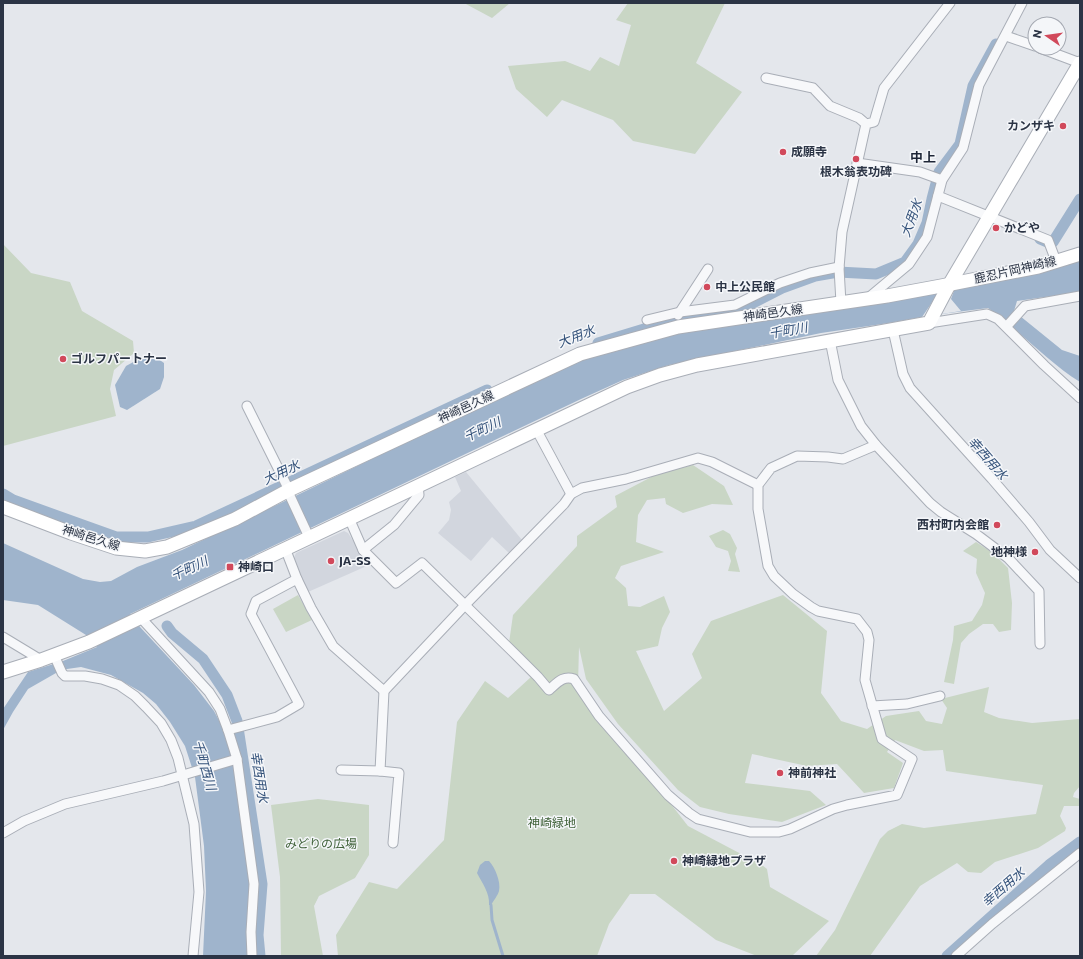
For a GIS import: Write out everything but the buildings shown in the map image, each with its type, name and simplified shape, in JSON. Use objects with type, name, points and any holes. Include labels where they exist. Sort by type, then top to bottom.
[{"type":"street","points":[[866,124],[874,122],[884,88],[950,3]]},
{"type":"street","points":[[866,299],[909,264],[927,237],[938,196],[939,178],[963,148],[979,85],[1022,3]]},
{"type":"street","points":[[1006,36],[1027,43]]},
{"type":"street","points":[[931,319],[948,287],[1080,63],[1061,56]]},
{"type":"street","points":[[766,78],[813,88],[830,106],[859,118],[866,124]]},
{"type":"street","points":[[841,303],[839,267],[842,232],[866,124]]},
{"type":"street","points":[[857,163],[920,172],[939,178]]},
{"type":"street","points":[[938,196],[1048,240],[1056,261]]},
{"type":"street","name":"鹿忍片岡神崎線","points":[[948,287],[1038,267],[1080,254]]},
{"type":"street","points":[[647,320],[679,319],[735,305],[780,283],[810,273],[839,267]]},
{"type":"street","points":[[679,319],[708,269]]},
{"type":"street","name":"神崎邑久線","points":[[3,507],[116,548],[145,551],[167,547],[235,519],[288,489],[580,354],[679,319],[841,303],[948,287]]},
{"type":"street","points":[[1008,325],[1024,306],[1080,296]]},
{"type":"street","points":[[3,672],[55,657],[89,642],[285,548],[308,534],[349,518],[627,387],[660,375],[697,365],[830,340],[893,330],[931,319],[987,314],[1008,325],[1044,365],[1080,398]]},
{"type":"street","points":[[893,330],[903,374],[910,388],[1029,522],[1050,550],[1080,578]]},
{"type":"street","points":[[830,340],[838,380],[861,426],[876,445],[930,503],[1008,558],[1039,591],[1040,644]]},
{"type":"street","points":[[247,406],[288,489],[308,534]]},
{"type":"street","points":[[536,429],[572,494]]},
{"type":"street","points":[[349,518],[363,550],[396,583],[422,563],[466,604],[538,676],[549,690],[564,678],[574,679],[599,716],[668,794],[689,814],[698,819],[750,832],[780,832],[790,829],[833,809],[897,795],[912,759],[882,739],[865,680],[869,640],[866,632],[857,619],[818,611],[811,607],[792,594],[774,576],[768,566],[758,509],[758,485],[770,468],[797,456],[843,459],[876,445]]},
{"type":"street","points":[[380,771],[384,691],[572,494],[582,488],[626,480],[698,458],[712,462],[758,485]]},
{"type":"street","points":[[363,550],[394,524],[419,495],[418,485]]},
{"type":"street","points":[[285,548],[297,579],[311,608],[333,646],[384,691]]},
{"type":"street","points":[[235,728],[277,717],[299,704],[251,614],[256,601],[297,579]]},
{"type":"street","points":[[138,619],[209,692],[235,728],[235,759],[254,884],[251,932],[252,956]]},
{"type":"street","points":[[3,637],[41,660]]},
{"type":"street","points":[[55,657],[62,673],[65,676],[85,676],[102,679],[119,685],[135,696],[161,723],[172,740],[184,776],[194,824],[199,892],[193,956]]},
{"type":"street","points":[[872,706],[907,704],[940,696]]},
{"type":"street","points":[[3,833],[24,821],[65,804],[184,776],[235,759]]},
{"type":"street","points":[[342,770],[399,773],[393,843]]},
{"type":"street","points":[[956,956],[1015,905],[1080,854]]},
{"type":"shaded area","points":[[466,472],[522,540],[510,554],[492,537],[471,561],[438,533],[449,520],[451,510],[449,502],[461,491],[455,477]]},
{"type":"shaded area","name":"JA-SS","points":[[344,531],[348,533],[369,565],[308,592],[294,558],[296,553]]},
{"type":"green space","points":[[464,3],[510,3],[492,18]]},
{"type":"green space","points":[[628,3],[725,3],[696,63],[742,92],[695,154],[633,141],[613,120],[562,100],[547,117],[516,89],[508,66],[565,61],[590,71],[600,57],[619,66],[631,25],[616,20]]},
{"type":"green space","name":"ゴルフパートナー","points":[[3,244],[31,273],[70,282],[82,311],[133,341],[134,353],[114,370],[110,389],[116,416],[3,446]]},
{"type":"green space","name":"神崎緑地","points":[[693,465],[724,486],[733,505],[712,504],[683,513],[666,504],[665,498],[647,500],[638,515],[636,542],[664,552],[621,566],[615,578],[626,588],[628,606],[640,607],[664,596],[670,612],[662,628],[658,646],[636,651],[664,711],[702,678],[692,654],[711,621],[783,595],[827,631],[821,693],[841,721],[867,729],[886,716],[919,711],[926,721],[942,724],[947,708],[941,699],[989,687],[984,712],[999,718],[1032,723],[1080,719],[1080,786],[1074,793],[1073,797],[1080,799],[1080,806],[1064,806],[1060,816],[1066,828],[1065,831],[1038,848],[995,862],[981,873],[968,872],[957,863],[920,886],[870,956],[816,956],[835,930],[880,839],[888,831],[902,824],[924,828],[1036,814],[1043,785],[946,771],[943,750],[924,751],[895,740],[887,752],[903,763],[894,788],[864,793],[837,764],[807,766],[752,754],[745,783],[810,791],[826,805],[782,822],[729,814],[700,807],[678,790],[618,724],[586,679],[579,647],[578,685],[688,826],[762,865],[767,869],[770,887],[829,921],[792,956],[757,956],[716,940],[655,894],[630,894],[609,924],[597,956],[338,956],[336,935],[369,882],[397,889],[444,840],[457,722],[485,681],[508,698],[531,677],[509,643],[513,615],[577,546],[577,536],[617,507],[615,496],[657,474]]},
{"type":"green space","points":[[723,530],[730,534],[737,548],[735,554],[740,572],[728,571],[731,561],[728,551],[716,547],[709,536]]},
{"type":"green space","points":[[976,542],[993,553],[1008,568],[1012,603],[1011,630],[999,632],[993,624],[983,624],[969,634],[961,643],[954,684],[944,682],[953,640],[954,626],[972,621],[982,605],[985,593],[976,573],[977,559],[963,551]]},
{"type":"green space","points":[[298,595],[312,620],[286,632],[273,609]]},
{"type":"green space","name":"みどりの広場","points":[[318,799],[369,805],[369,855],[355,878],[319,896],[314,906],[323,956],[281,956],[280,877],[271,805]]},
{"type":"water","points":[[1080,259],[1080,292],[1017,301],[1014,311],[1062,350],[1080,356],[1080,382],[1056,365],[988,308],[933,315],[821,333],[669,365],[623,380],[581,399],[130,614],[140,627],[194,685],[214,711],[224,730],[233,763],[250,887],[248,956],[203,956],[206,891],[204,846],[195,777],[185,746],[170,722],[156,704],[143,693],[111,675],[81,667],[67,669],[56,673],[28,689],[3,730],[3,709],[28,672],[63,661],[97,647],[86,635],[38,605],[3,600],[3,543],[83,579],[100,582],[111,581],[137,567],[182,550],[576,360],[673,333]]},
{"type":"water","points":[[154,356],[164,363],[164,377],[160,389],[127,410],[120,407],[115,385],[126,366],[137,360]]},
{"type":"water","points":[[485,861],[489,861],[493,867],[499,883],[498,893],[491,905],[489,905],[487,892],[477,873],[480,865]]},
{"type":"pier","points":[[955,288],[951,299],[961,311],[922,317],[937,295],[934,291]]},
{"type":"waterway","name":"大用水","points":[[598,343],[677,319],[712,313],[737,311],[782,288],[815,276],[838,272],[876,274],[905,262],[918,244],[927,223],[939,172],[960,144],[973,86],[996,44]]},
{"type":"waterway","points":[[1040,239],[1047,242],[1053,242],[1080,199]]},
{"type":"waterway","name":"大用水","points":[[3,494],[13,500],[116,537],[148,537],[196,526],[487,390]]},
{"type":"waterway","name":"幸西用水","points":[[167,626],[172,633],[203,659],[227,695],[237,721],[262,884],[258,935],[260,956]]},
{"type":"waterway","name":"幸西用水","points":[[947,956],[1049,865],[1080,842]]},
{"type":"waterway","points":[[491,905],[492,920],[503,956]]},
{"type":"place","name":"カンザキ","points":[[1063,126]]},
{"type":"place","name":"成願寺","points":[[783,152]]},
{"type":"place","name":"根木翁表功碑","points":[[856,159]]},
{"type":"place","name":"かどや","points":[[996,228]]},
{"type":"place","name":"中上公民館","points":[[707,287]]},
{"type":"place","name":"ゴルフパートナー","points":[[63,359]]},
{"type":"place","name":"西村町内会館","points":[[997,525]]},
{"type":"place","name":"地神様","points":[[1035,552]]},
{"type":"place","name":"JA-SS","points":[[331,561]]},
{"type":"place","name":"神崎口","points":[[230,567]]},
{"type":"place","name":"神前神社","points":[[780,773]]},
{"type":"place","name":"神崎緑地プラザ","points":[[674,861]]},
{"type":"district","name":"中上","points":[[923,157]]},
{"type":"water label","name":"千町川","points":[[788,330]]},
{"type":"water label","name":"千町川","points":[[482,429]]},
{"type":"water label","name":"千町川","points":[[189,568]]},
{"type":"water label","name":"千町西川","points":[[205,765]]}]
